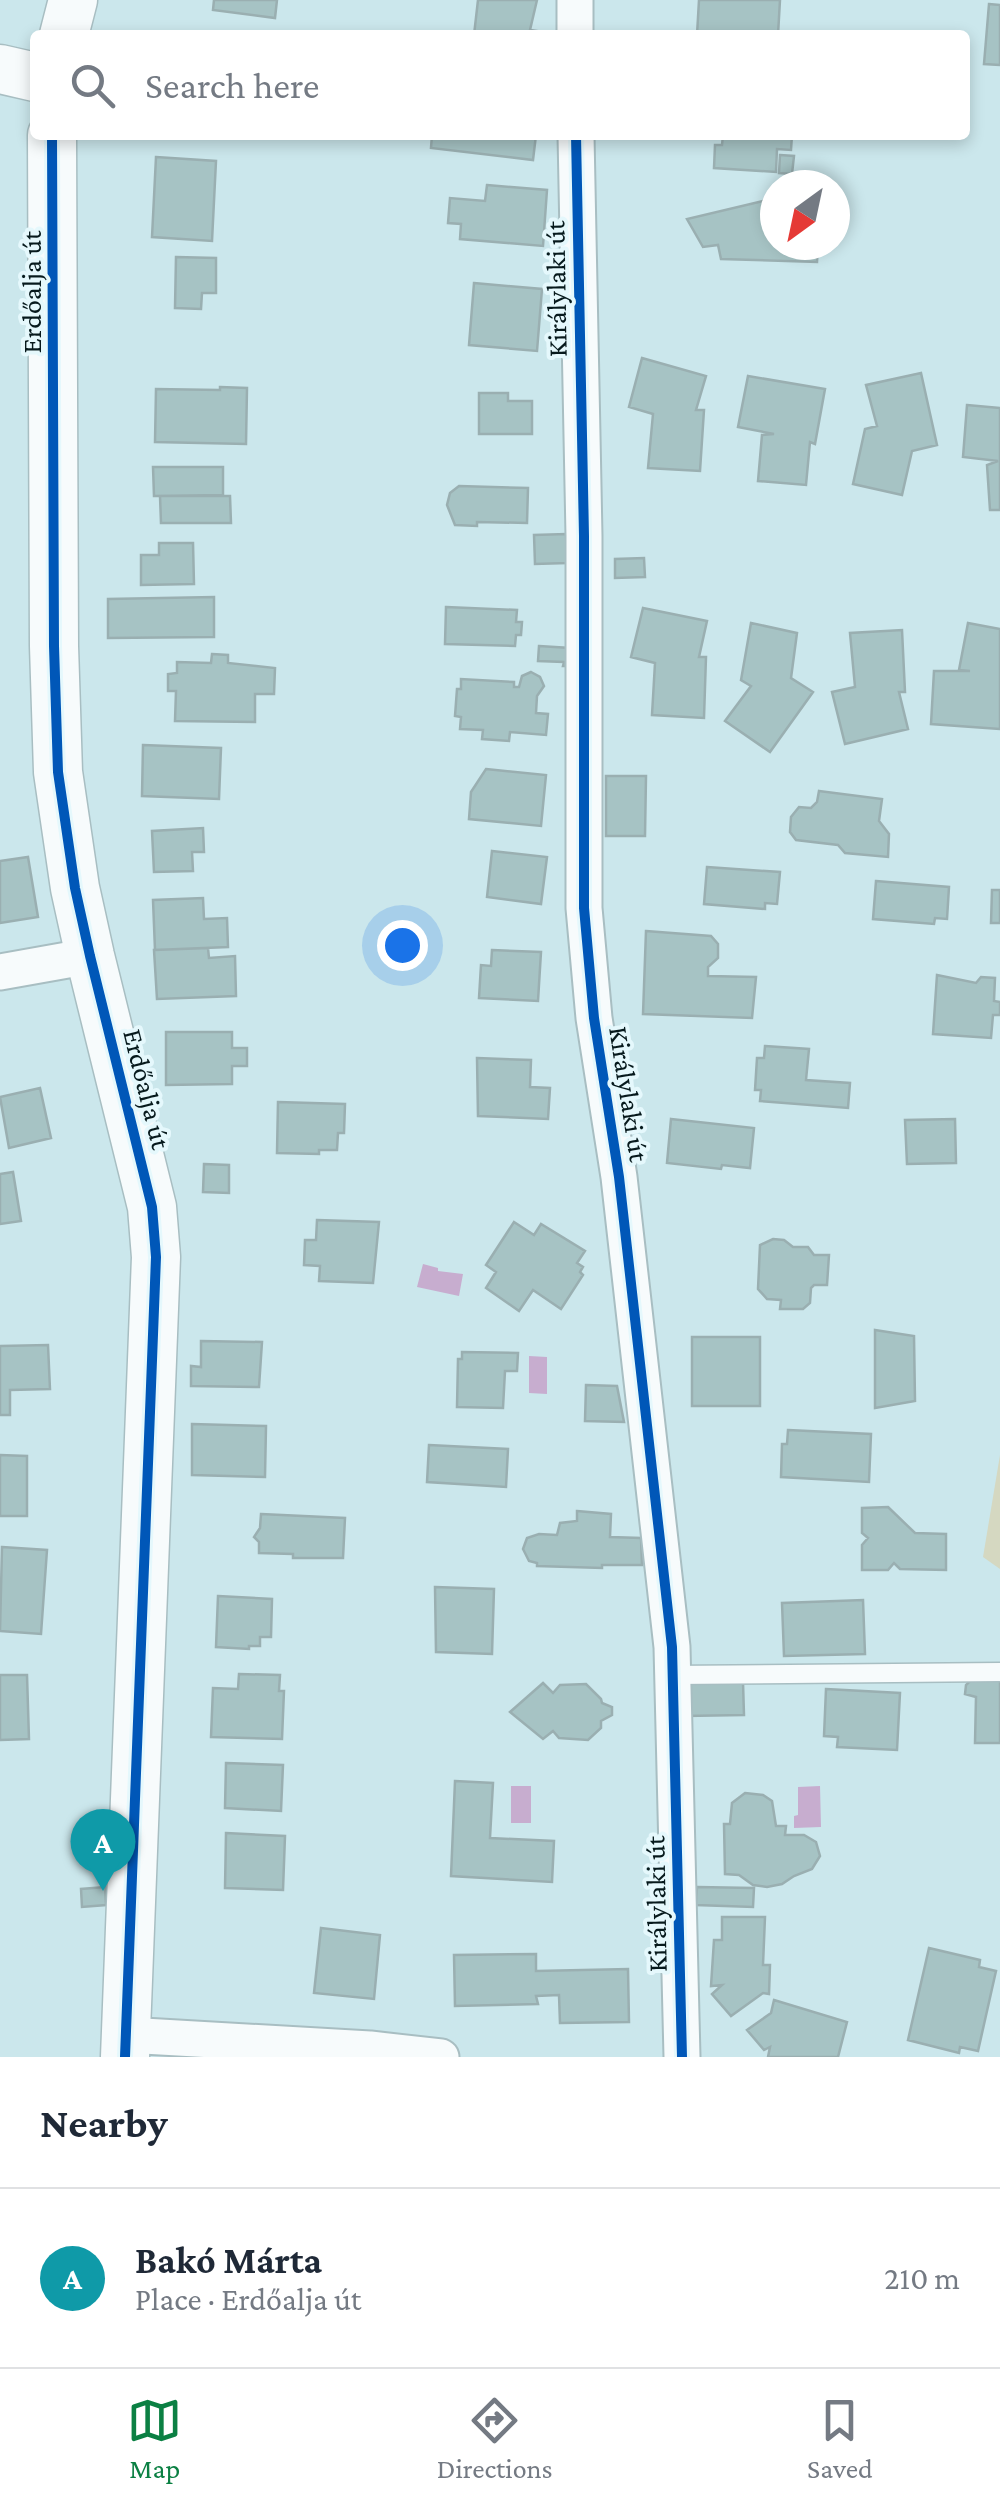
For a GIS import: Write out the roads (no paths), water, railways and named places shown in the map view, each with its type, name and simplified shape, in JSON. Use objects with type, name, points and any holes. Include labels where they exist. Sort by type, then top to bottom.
[{"type":"street","points":[[65,30],[73,0]]},
{"type":"street","points":[[0,69],[30,76]]},
{"type":"street","name":"Erdőalja út","points":[[52,140],[55,737],[62,806],[90,956],[149,1192],[156,1257],[138,1650],[126,2046]]},
{"type":"street","name":"Királylaki út","points":[[576,140],[584,536],[586,946],[619,1176],[673,1674],[682,2057]]},
{"type":"street","points":[[0,972],[90,956]]},
{"type":"street","points":[[126,2046],[370,2048],[442,2057]]},
{"type":"lane","points":[[673,1674],[1000,1672]]},
{"type":"place","name":"Bakó Márta","points":[[103,1891]]}]
